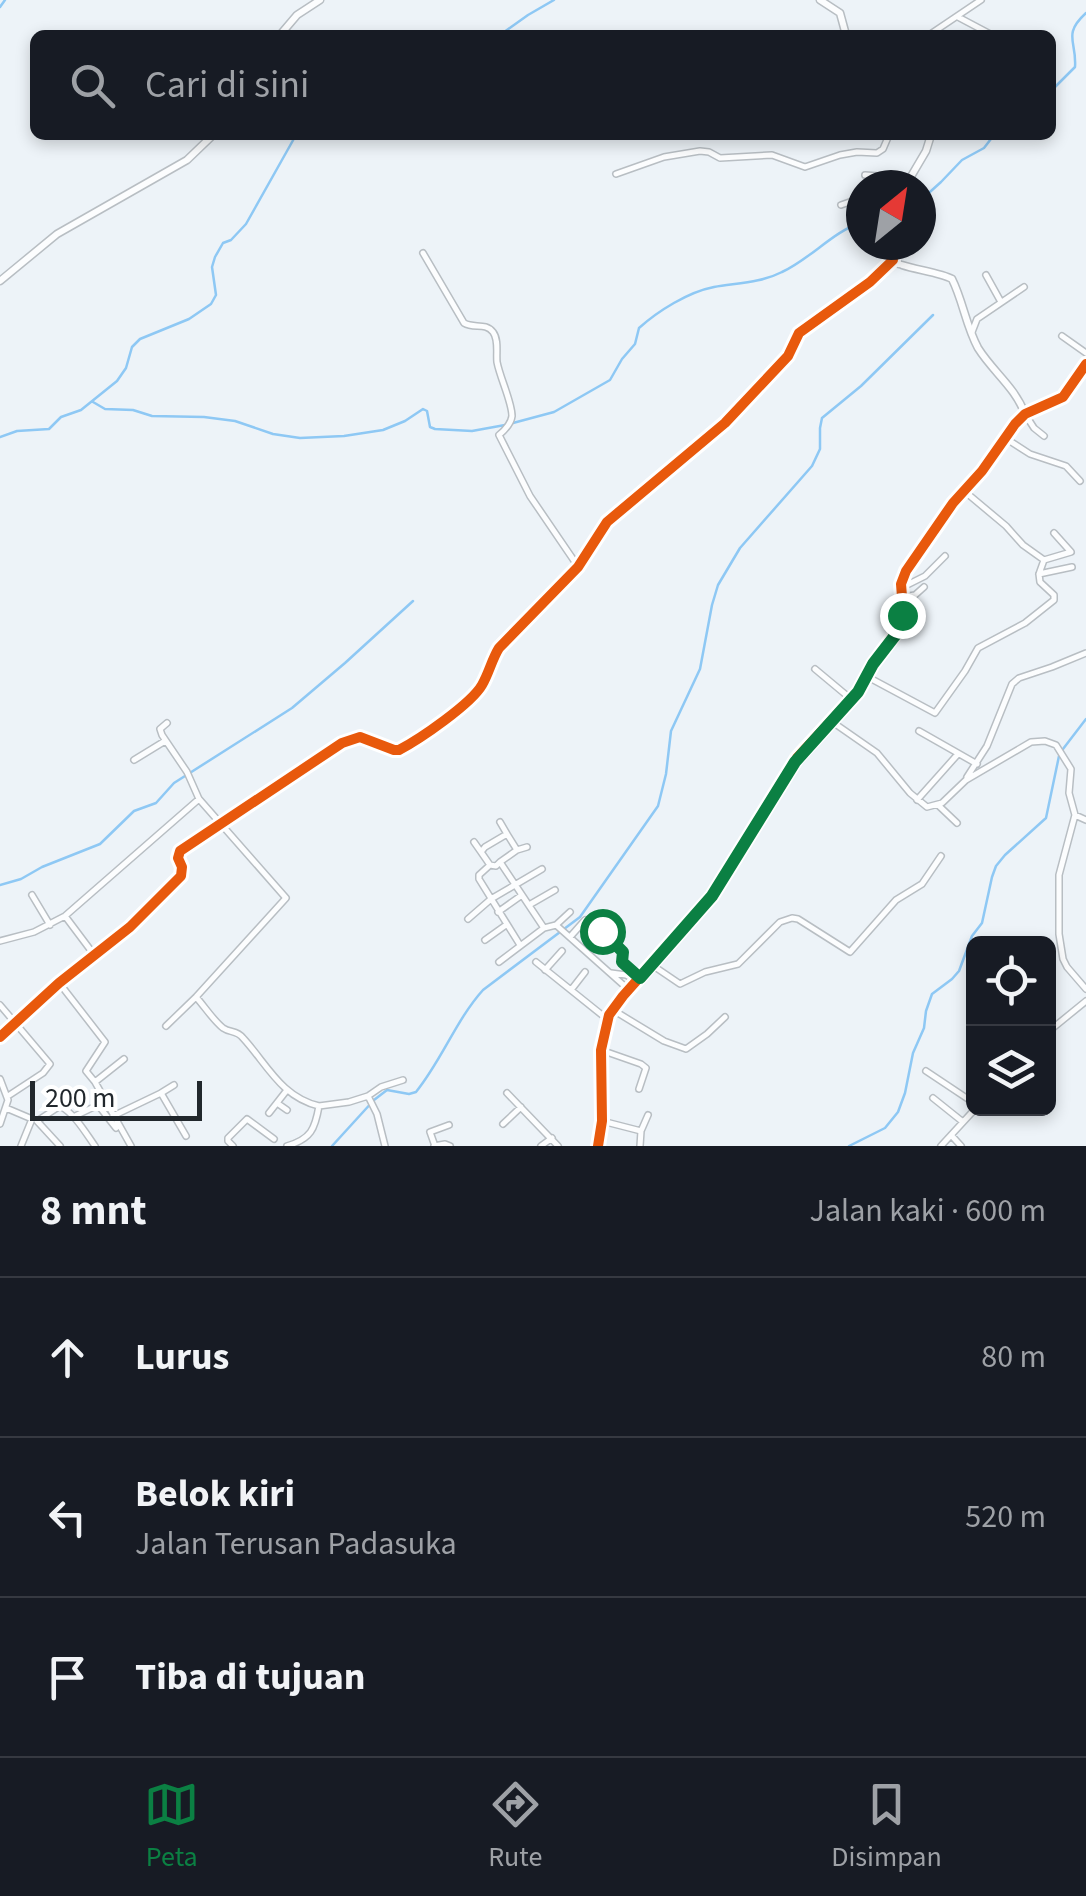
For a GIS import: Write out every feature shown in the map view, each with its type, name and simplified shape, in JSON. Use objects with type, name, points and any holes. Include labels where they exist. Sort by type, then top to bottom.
[{"type":"street","points":[[284,30],[297,15],[320,0]]},
{"type":"street","points":[[820,0],[840,12],[845,30]]},
{"type":"street","points":[[938,30],[981,0]]},
{"type":"street","points":[[958,17],[983,30]]},
{"type":"street","points":[[0,281],[57,234],[187,160],[208,140]]},
{"type":"street","points":[[616,174],[664,157],[700,151],[720,158],[772,155],[804,166],[840,155],[877,153],[888,140]]},
{"type":"street","points":[[915,170],[929,140]]},
{"type":"street","points":[[841,206],[846,204]]},
{"type":"street","points":[[423,252],[464,324],[484,325],[496,338],[498,366],[512,414],[501,439],[530,496],[578,567]]},
{"type":"street","points":[[895,260],[952,279],[980,350],[1012,389],[1034,428],[1044,436]]},
{"type":"street","points":[[0,1038],[59,983],[130,927],[181,876],[179,852],[350,740],[360,736],[396,750],[405,747],[472,697],[484,682],[499,648],[578,567],[607,522],[725,424],[788,356],[799,333],[898,263]]},
{"type":"street","points":[[986,274],[1001,302]]},
{"type":"street","points":[[972,334],[977,319],[1024,287]]},
{"type":"street","points":[[1062,336],[1086,353]]},
{"type":"street","points":[[598,1146],[602,1120],[601,1050],[607,1019],[712,896],[795,762],[850,699],[899,629],[906,570],[964,490],[1025,414],[1063,397],[1083,377],[1086,364]]},
{"type":"street","points":[[1005,438],[1030,454],[1066,466],[1080,481]]},
{"type":"street","points":[[964,490],[1044,560]]},
{"type":"street","points":[[1044,560],[1071,552],[1054,533]]},
{"type":"street","points":[[902,592],[945,556]]},
{"type":"street","points":[[866,676],[932,713],[938,711],[978,648],[1025,623],[1054,600],[1038,574],[1044,560]]},
{"type":"street","points":[[1038,574],[1072,567]]},
{"type":"street","points":[[902,592],[915,594],[924,587]]},
{"type":"street","points":[[938,806],[977,764],[1012,684],[1018,678],[1086,652]]},
{"type":"street","points":[[815,669],[850,699]]},
{"type":"street","points":[[831,721],[877,752],[917,800],[927,806],[938,806],[957,823]]},
{"type":"street","points":[[166,1026],[286,898],[199,799],[160,729],[168,723]]},
{"type":"street","points":[[918,732],[977,764]]},
{"type":"street","points":[[134,760],[165,741]]},
{"type":"street","points":[[966,780],[1031,742],[1051,742],[1072,769],[1069,793],[1074,815],[1059,874],[1058,920],[1063,959],[1086,989]]},
{"type":"street","points":[[917,800],[958,754]]},
{"type":"street","points":[[0,941],[50,925],[64,916],[199,799]]},
{"type":"street","points":[[1074,815],[1086,820]]},
{"type":"street","points":[[500,822],[517,850]]},
{"type":"street","points":[[481,852],[507,834]]},
{"type":"street","points":[[474,842],[490,865],[496,866],[527,846]]},
{"type":"street","points":[[652,965],[680,984],[738,964],[780,922],[792,918],[850,952],[896,900],[922,884],[941,856]]},
{"type":"street","points":[[500,862],[544,928]]},
{"type":"street","points":[[490,865],[478,877],[520,946]]},
{"type":"street","points":[[468,919],[491,899],[542,869]]},
{"type":"street","points":[[529,905],[555,890]]},
{"type":"street","points":[[32,895],[50,925]]},
{"type":"street","points":[[498,912],[522,895]]},
{"type":"street","points":[[499,962],[570,912]]},
{"type":"street","points":[[64,916],[94,956]]},
{"type":"street","points":[[570,937],[585,920]]},
{"type":"street","points":[[485,940],[506,924]]},
{"type":"street","points":[[556,925],[629,990]]},
{"type":"street","points":[[602,931],[623,952],[622,962],[638,980]]},
{"type":"street","points":[[546,970],[562,951]]},
{"type":"street","points":[[536,962],[607,1019]]},
{"type":"street","points":[[571,990],[585,972]]},
{"type":"street","points":[[608,972],[638,980]]},
{"type":"street","points":[[59,983],[105,1042],[86,1069],[131,1146]]},
{"type":"street","points":[[196,998],[224,1029],[241,1034],[265,1066],[302,1102],[319,1106],[349,1102],[403,1080]]},
{"type":"street","points":[[1056,1026],[1086,1002]]},
{"type":"street","points":[[0,1006],[50,1064],[43,1074],[8,1096]]},
{"type":"street","points":[[613,1010],[677,1048],[686,1049],[725,1017]]},
{"type":"street","points":[[601,1050],[646,1068],[639,1089]]},
{"type":"street","points":[[94,1082],[124,1059]]},
{"type":"street","points":[[926,1071],[966,1100]]},
{"type":"street","points":[[0,1079],[8,1096],[0,1124]]},
{"type":"street","points":[[113,1116],[174,1085]]},
{"type":"street","points":[[270,1114],[287,1090]]},
{"type":"street","points":[[161,1093],[186,1136]]},
{"type":"street","points":[[507,1093],[558,1146]]},
{"type":"street","points":[[368,1096],[385,1146]]},
{"type":"street","points":[[933,1098],[963,1122]]},
{"type":"street","points":[[277,1103],[287,1110]]},
{"type":"street","points":[[73,1117],[98,1105],[116,1128]]},
{"type":"street","points":[[20,1146],[34,1120],[60,1106],[95,1146]]},
{"type":"street","points":[[286,1146],[312,1130],[319,1106]]},
{"type":"street","points":[[503,1124],[521,1107]]},
{"type":"street","points":[[6,1108],[34,1120],[60,1146]]},
{"type":"street","points":[[640,1146],[648,1115]]},
{"type":"street","points":[[941,1146],[968,1116]]},
{"type":"street","points":[[232,1146],[228,1138],[247,1119],[274,1138]]},
{"type":"street","points":[[602,1120],[642,1131]]},
{"type":"street","points":[[449,1125],[430,1132],[435,1146],[450,1146]]},
{"type":"street","points":[[952,1134],[961,1146]]},
{"type":"street","points":[[541,1146],[552,1138]]},
{"type":"waterway","points":[[0,7],[5,0]]},
{"type":"waterway","points":[[507,30],[554,0]]},
{"type":"waterway","points":[[1056,86],[1075,67],[1072,33],[1086,13]]},
{"type":"waterway","points":[[0,437],[17,431],[49,429],[61,417],[81,410],[117,381],[132,347],[140,339],[189,319],[211,304],[216,295],[212,267],[215,257],[223,243],[246,224],[293,140]]},
{"type":"waterway","points":[[936,186],[962,160],[990,140]]},
{"type":"waterway","points":[[513,423],[554,412],[610,380],[635,344],[639,328],[674,303],[714,287],[774,276],[846,230]]},
{"type":"waterway","points":[[332,1146],[387,1090],[416,1092],[483,990],[580,917],[658,806],[671,731],[700,669],[718,585],[740,548],[812,466],[820,449],[822,418],[861,386],[933,315]]},
{"type":"waterway","points":[[93,402],[105,409],[133,410],[152,416],[235,421],[300,438],[383,430],[423,409],[427,411],[430,427],[435,429],[472,431],[505,425]]},
{"type":"waterway","points":[[0,885],[100,844],[134,811],[156,803],[174,783],[292,708],[413,601]]},
{"type":"waterway","points":[[1063,749],[1086,719]]},
{"type":"waterway","points":[[849,1146],[885,1128],[898,1112],[932,994],[959,971],[972,936],[982,923],[996,866],[1046,818],[1059,756]]},
{"type":"cycle path","points":[[0,1037],[59,983],[130,927],[181,876],[180,851],[342,743],[360,737],[399,750],[467,702],[482,685],[499,648],[578,567],[607,522],[725,423],[788,356],[799,333],[870,282],[893,260]]},
{"type":"cycle path","points":[[598,1146],[602,1121],[601,1050],[609,1015],[712,896],[797,758],[858,692],[899,629],[903,609],[901,584],[906,571],[953,503],[982,471],[1015,424],[1025,414],[1063,397],[1086,364]]},
{"type":"route","points":[[602,931],[623,952],[622,962],[640,978],[712,896],[795,762],[858,692],[897,633],[902,615]]}]
